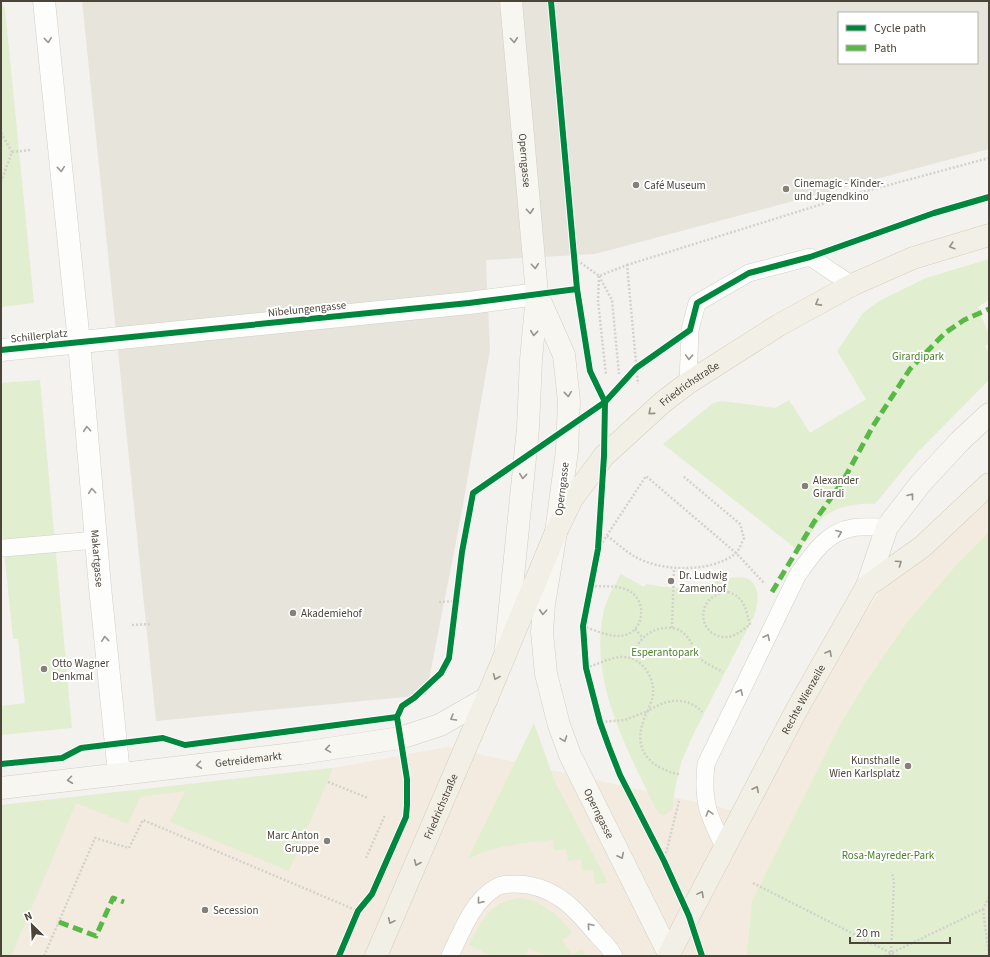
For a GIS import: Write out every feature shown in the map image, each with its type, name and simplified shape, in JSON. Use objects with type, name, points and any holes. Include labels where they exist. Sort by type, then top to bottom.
[{"type":"main road","name":"Operngasse","points":[[511,1],[537,294],[564,355],[569,401],[566,451],[556,532],[544,604],[542,632],[544,658],[552,699],[570,755],[669,955]]},
{"type":"main road","name":"Friedrichstraße","points":[[376,956],[505,656],[556,532],[572,499],[604,456],[641,420],[688,383],[779,325],[852,284],[913,258],[989,235]]},
{"type":"main road","name":"Friedrichstraße","points":[[505,656],[528,428],[531,360],[537,294]]},
{"type":"main road","points":[[867,586],[887,527],[921,483],[960,441],[989,414]]},
{"type":"main road","name":"Rechte Wienzeile","points":[[669,955],[796,712],[867,586],[922,547],[989,484]]},
{"type":"main road","name":"Getreidemarkt","points":[[1,788],[301,753],[400,738],[440,725],[487,698]]},
{"type":"street","name":"Schillerplatz","points":[[1,350],[79,342],[44,1]]},
{"type":"street","name":"Nibelungengasse","points":[[79,342],[469,303],[537,294]]},
{"type":"street","name":"Makartgasse","points":[[79,342],[96,540],[119,774]]},
{"type":"lane","points":[[688,383],[690,330],[697,303],[749,273],[810,257],[852,284]]},
{"type":"lane","points":[[725,848],[710,818],[704,797],[706,764],[797,576],[812,554],[831,536],[851,528],[887,527]]},
{"type":"lane","points":[[4,548],[96,540]]},
{"type":"lane","points":[[450,956],[478,903],[487,893],[501,886],[522,884],[552,891],[565,901],[579,913],[614,956]]},
{"type":"path","points":[[1,134],[12,152],[1,182]]},
{"type":"path","points":[[599,276],[627,265],[848,196],[989,158]]},
{"type":"path","points":[[573,250],[575,266]]},
{"type":"path","points":[[574,258],[599,276],[612,300],[619,374]]},
{"type":"path","points":[[627,265],[638,384]]},
{"type":"path","points":[[599,276],[598,301],[606,376]]},
{"type":"path","points":[[631,373],[642,364]]},
{"type":"path","points":[[598,549],[646,476],[736,553],[767,586]]},
{"type":"path","points":[[607,536],[634,557],[659,566],[674,569],[696,568],[719,561],[736,553],[744,538],[740,524],[683,476]]},
{"type":"path","points":[[596,556],[599,533]]},
{"type":"path","points":[[672,628],[674,569]]},
{"type":"path","points":[[583,626],[609,635],[620,636],[635,629],[639,624],[642,615],[640,602],[626,589],[590,590],[592,579]]},
{"type":"path","points":[[723,592],[735,594],[746,605],[750,625],[736,635],[727,637],[718,635],[711,631],[705,624],[703,609],[706,602],[712,596],[723,592]]},
{"type":"path","points":[[439,602],[456,601]]},
{"type":"path","points":[[583,634],[584,619]]},
{"type":"path","points":[[631,658],[638,642],[651,632],[662,628],[672,628],[680,630],[686,636],[702,660],[726,673]]},
{"type":"path","points":[[635,629],[643,638]]},
{"type":"path","points":[[588,675],[586,664],[620,657],[631,658],[647,669],[653,684],[653,697],[640,734],[642,748],[648,759],[658,767],[667,771],[686,774]]},
{"type":"path","points":[[598,716],[601,726],[625,720],[648,711],[662,703],[675,700],[688,702],[705,714]]},
{"type":"path","points":[[328,782],[368,798]]},
{"type":"path","points":[[664,861],[680,796]]},
{"type":"path","points":[[366,858],[385,815]]},
{"type":"path","points":[[44,956],[95,838],[129,848],[143,820],[358,911],[362,905]]},
{"type":"path","points":[[661,854],[667,868]]},
{"type":"path","points":[[891,954],[894,882],[892,872]]},
{"type":"path","points":[[753,883],[897,956]]},
{"type":"path","points":[[989,897],[983,909],[989,956]]},
{"type":"path","points":[[885,956],[983,909]]},
{"type":"shaded area","points":[[82,1],[989,1],[989,149],[595,254],[486,260],[490,350],[461,516],[426,695],[156,721]]},
{"type":"shaded area","points":[[989,498],[989,956],[1,956],[1,805],[333,768],[447,747],[732,810],[888,580]]},
{"type":"green space","points":[[1,4],[5,8],[34,303],[1,307]]},
{"type":"green space","name":"Girardipark","points":[[989,259],[989,300],[978,307],[989,335],[989,344],[985,346],[989,354],[989,380],[917,453],[875,504],[852,505],[829,513],[810,533],[799,551],[663,444],[713,403],[722,401],[775,408],[789,400],[810,433],[866,399],[837,351],[863,313],[879,301],[926,278]]},
{"type":"green space","points":[[40,380],[72,728],[1,735],[1,706],[25,703],[18,639],[13,639],[1,521],[1,383]]},
{"type":"green space","name":"Rosa-Mayreder-Park","points":[[989,532],[989,956],[747,956],[752,901],[840,725],[866,682],[905,625],[959,562]]},
{"type":"green space","name":"Esperantopark","points":[[621,574],[644,587],[646,584],[686,588],[735,577],[750,580],[757,590],[758,597],[754,616],[693,735],[681,763],[672,810],[664,815],[659,813],[655,807],[633,761],[622,736],[605,687],[601,661],[600,636],[605,605]]},
{"type":"green space","points":[[534,723],[555,782],[608,883],[595,884],[593,870],[582,871],[581,859],[568,861],[566,849],[554,850],[553,840],[499,848],[478,854],[468,859]]},
{"type":"green space","points":[[333,768],[289,871],[170,822],[185,791],[140,797],[128,824],[76,803],[11,956],[1,956],[1,805]]},
{"type":"green space","points":[[521,898],[536,902],[555,914],[571,931],[570,935],[562,940],[572,955],[582,949],[586,956],[547,956],[529,948],[525,956],[492,956],[469,945],[488,913],[502,903]]},
{"type":"marked path","points":[[772,592],[814,522],[843,481],[873,426],[910,369],[945,333],[964,320],[989,309]]},
{"type":"marked path","points":[[59,922],[96,936],[113,898],[124,902]]},
{"type":"cycle path","points":[[551,1],[577,289],[590,371],[605,402],[604,456],[598,549],[583,626],[586,668],[600,722],[620,775],[664,861],[689,916],[702,956]]},
{"type":"cycle path","points":[[339,956],[358,911],[372,894],[406,817],[407,779],[397,717],[402,706],[414,698],[441,673],[449,658],[462,552],[473,493],[605,402],[636,368],[690,330],[697,303],[749,273],[810,257],[934,213],[989,197]]},
{"type":"cycle path","points":[[1,350],[469,303],[577,289]]},
{"type":"cycle path","points":[[1,764],[62,758],[81,748],[163,738],[185,745],[397,717]]},
{"type":"place","name":"Café Museum","points":[[636,185]]},
{"type":"place","name":"Cinemagic - Kinder- und Jugendkino","points":[[786,189]]},
{"type":"place","name":"Alexander Girardi","points":[[805,486]]},
{"type":"place","name":"Dr. Ludwig Zamenhof","points":[[671,581]]},
{"type":"place","name":"Akademiehof","points":[[293,613]]},
{"type":"place","name":"Otto Wagner Denkmal","points":[[44,669]]},
{"type":"place","name":"Kunsthalle Wien Karlsplatz","points":[[908,766]]},
{"type":"place","name":"Marc Anton Gruppe","points":[[327,841]]},
{"type":"place","name":"Secession","points":[[205,910]]}]
